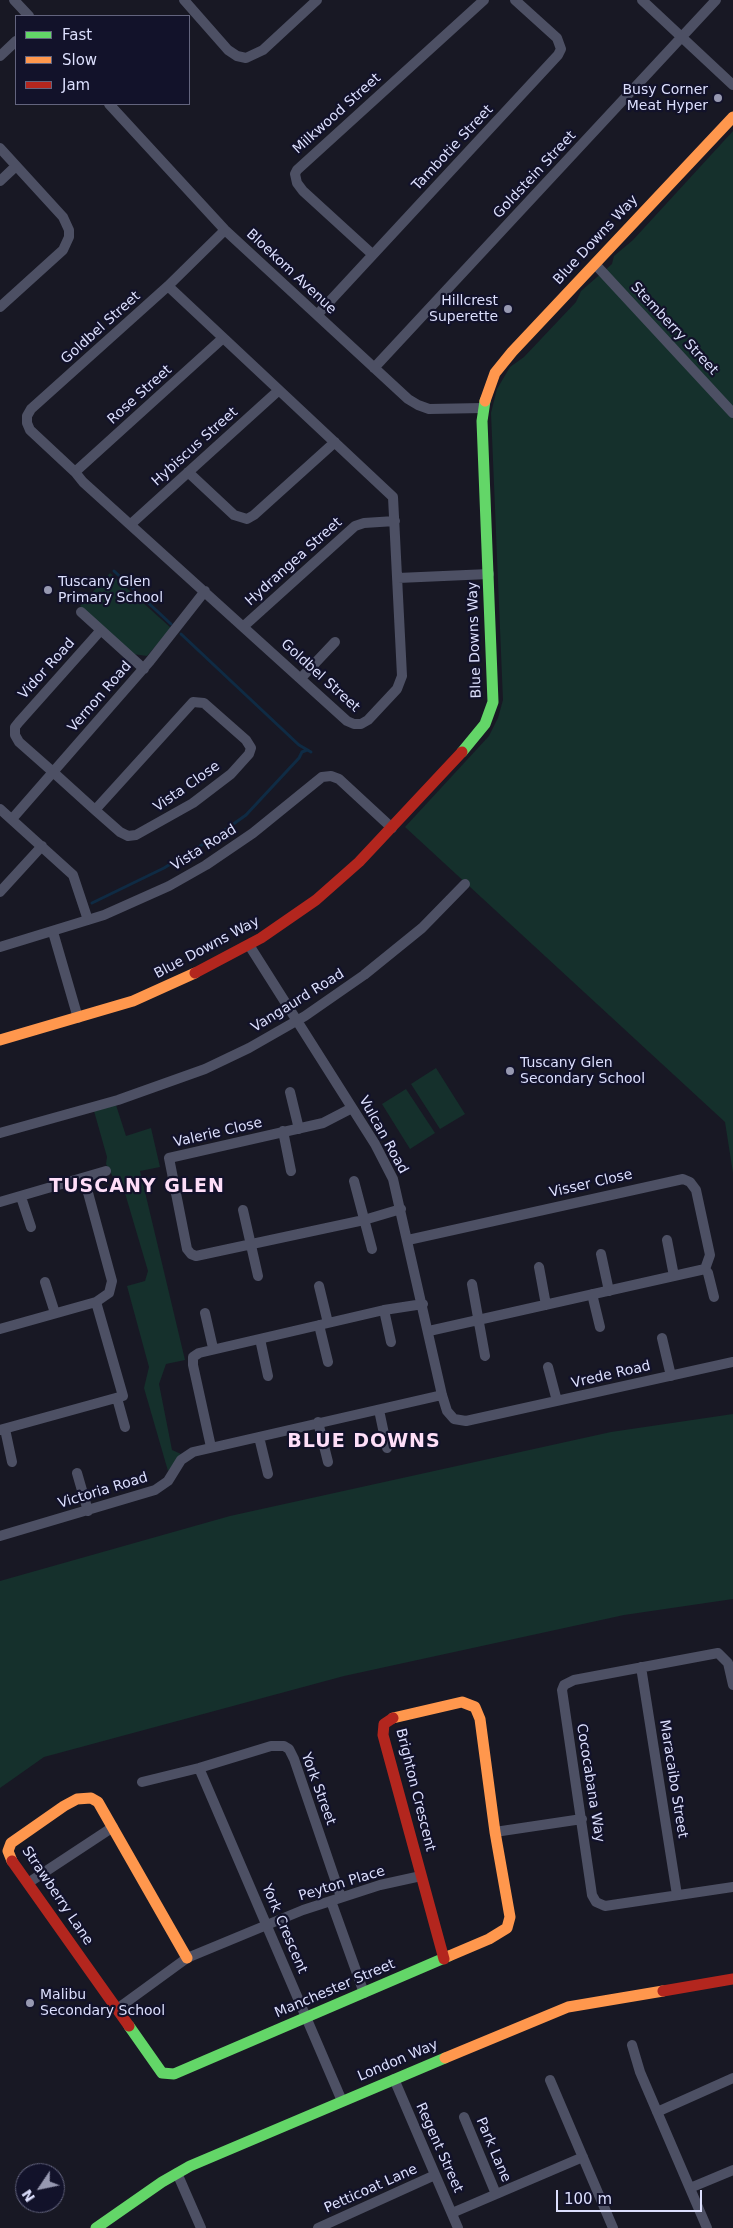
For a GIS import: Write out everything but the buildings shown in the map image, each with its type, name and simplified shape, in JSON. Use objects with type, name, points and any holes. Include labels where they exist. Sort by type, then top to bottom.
[{"type":"street","points":[[14,0],[28,15]]},
{"type":"street","points":[[184,0],[228,50],[237,56],[246,58],[262,50],[317,0]]},
{"type":"street","name":"Milkwood Street","points":[[372,254],[303,190],[297,183],[295,174],[297,170],[484,0]]},
{"type":"street","name":"Tambotie Street","points":[[317,315],[558,55],[560,49],[557,38],[515,0]]},
{"type":"street","points":[[642,0],[733,85]]},
{"type":"street","name":"Goldstein Street","points":[[374,368],[716,0]]},
{"type":"street","points":[[0,56],[15,42]]},
{"type":"street","name":"Bloekom Avenue","points":[[110,105],[226,230],[408,399],[423,407],[483,408]]},
{"type":"street","name":"Blue Downs Way","points":[[0,1040],[133,1001],[178,982],[249,945],[316,900],[359,862],[466,748],[485,724],[493,702],[483,408],[489,385],[503,362],[733,117]]},
{"type":"street","points":[[0,148],[63,217],[69,230],[69,237],[63,250],[0,307]]},
{"type":"street","points":[[0,181],[16,166]]},
{"type":"street","name":"Goldbel Street","points":[[168,286],[390,494],[394,501],[402,676],[396,689],[368,720],[361,724],[350,723],[206,591],[83,482],[75,472],[30,430],[26,420],[28,412],[168,286],[226,230]]},
{"type":"street","name":"Stemberry Street","points":[[595,264],[733,413]]},
{"type":"street","name":"Rose Street","points":[[75,472],[223,338]]},
{"type":"street","name":"Hybiscus Street","points":[[130,524],[279,390]]},
{"type":"street","points":[[188,472],[234,515],[247,518],[254,515],[335,442]]},
{"type":"street","name":"Hydrangea Street","points":[[244,626],[355,526],[364,523],[395,521]]},
{"type":"street","points":[[398,578],[489,574]]},
{"type":"street","name":"Vernon Road","points":[[12,819],[144,668],[206,591]]},
{"type":"street","points":[[81,612],[144,668]]},
{"type":"street","name":"Vidor Road","points":[[52,772],[19,742],[15,735],[15,728],[101,630]]},
{"type":"street","points":[[301,678],[335,642]]},
{"type":"street","name":"Vista Close","points":[[52,772],[95,810],[123,834],[136,836],[176,814],[225,780],[249,754],[250,745],[204,703],[193,702],[95,810]]},
{"type":"street","name":"Vista Road","points":[[0,947],[53,932],[147,897],[206,865],[253,833],[322,776],[332,776],[339,779],[392,828]]},
{"type":"street","points":[[0,809],[73,875],[88,920]]},
{"type":"street","points":[[0,892],[42,846]]},
{"type":"street","name":"Vangaurd Road","points":[[0,1133],[118,1100],[205,1069],[249,1048],[296,1020],[364,975],[422,928],[466,884]]},
{"type":"street","points":[[53,932],[78,1018]]},
{"type":"street","name":"Vulcan Road","points":[[249,945],[387,1165],[401,1209],[442,1395],[447,1411],[454,1419]]},
{"type":"street","points":[[290,1092],[299,1129]]},
{"type":"street","name":"Valerie Close","points":[[352,1108],[330,1121],[169,1158],[188,1252],[196,1256],[364,1220],[401,1209]]},
{"type":"street","name":"Valerie Close","points":[[283,1131],[292,1171]]},
{"type":"street","points":[[0,1202],[106,1171]]},
{"type":"street","points":[[0,1329],[96,1302],[108,1294],[112,1281],[84,1178]]},
{"type":"street","name":"Visser Close","points":[[408,1240],[683,1179],[690,1182],[696,1190],[710,1255],[705,1269],[708,1273],[714,1296]]},
{"type":"street","points":[[354,1181],[372,1249]]},
{"type":"street","points":[[21,1197],[31,1227]]},
{"type":"street","points":[[243,1210],[258,1276]]},
{"type":"street","points":[[667,1240],[674,1276]]},
{"type":"street","points":[[601,1254],[609,1291]]},
{"type":"street","points":[[539,1268],[546,1304]]},
{"type":"street","points":[[429,1331],[705,1269]]},
{"type":"street","points":[[45,1282],[55,1314]]},
{"type":"street","points":[[472,1284],[485,1356]]},
{"type":"street","points":[[319,1286],[328,1362]]},
{"type":"street","points":[[592,1294],[600,1327]]},
{"type":"street","points":[[12,1462],[2,1430],[123,1396],[96,1302]]},
{"type":"street","points":[[211,1447],[193,1357],[213,1348],[384,1310],[423,1304]]},
{"type":"street","points":[[384,1310],[391,1342]]},
{"type":"street","points":[[205,1313],[213,1348]]},
{"type":"street","name":"Vrede Road","points":[[662,1338],[671,1376]]},
{"type":"street","points":[[260,1339],[268,1376]]},
{"type":"street","name":"Vrede Road","points":[[454,1419],[466,1422],[733,1362]]},
{"type":"street","name":"Vrede Road","points":[[548,1367],[557,1402]]},
{"type":"street","name":"Victoria Road","points":[[0,1536],[155,1490],[168,1481],[181,1460],[193,1452],[442,1395]]},
{"type":"street","points":[[117,1398],[125,1427]]},
{"type":"street","points":[[379,1410],[387,1448]]},
{"type":"street","points":[[318,1422],[328,1462]]},
{"type":"street","points":[[259,1437],[268,1474]]},
{"type":"street","points":[[77,1473],[88,1511]]},
{"type":"street","name":"Cococabana Way","points":[[733,1685],[728,1663],[718,1653],[570,1681],[562,1690],[592,1895],[596,1902],[605,1906],[733,1887]]},
{"type":"street","name":"Maracaibo Street","points":[[641,1667],[677,1895]]},
{"type":"street","name":"Brighton Crescent","points":[[444,1959],[383,1735],[384,1724],[390,1719],[403,1714],[462,1702],[475,1707],[480,1719],[495,1832],[510,1917]]},
{"type":"street","name":"York Street","points":[[142,1782],[199,1768],[271,1746],[284,1746],[289,1750],[294,1759],[364,1993]]},
{"type":"street","name":"York Crescent","points":[[199,1768],[268,1924],[342,2101]]},
{"type":"street","name":"Strawberry Lane","points":[[162,2073],[10,1858],[8,1851],[11,1843],[77,1799],[91,1798],[98,1802],[187,1958]]},
{"type":"street","points":[[495,1832],[582,1819]]},
{"type":"street","points":[[28,1883],[113,1827]]},
{"type":"street","name":"Peyton Place","points":[[117,2009],[187,1958],[268,1924],[336,1899],[380,1885],[421,1876]]},
{"type":"street","name":"Manchester Street","points":[[162,2073],[174,2074],[444,1959],[503,1932],[509,1925],[510,1917]]},
{"type":"street","name":"London Way","points":[[96,2228],[177,2173],[217,2154],[489,2038],[568,2007],[733,1980]]},
{"type":"street","points":[[632,2045],[640,2072],[707,2228]]},
{"type":"street","points":[[657,2112],[733,2078]]},
{"type":"street","name":"Regent Street","points":[[394,2079],[458,2228]]},
{"type":"street","points":[[550,2080],[613,2228]]},
{"type":"street","name":"Park Lane","points":[[464,2117],[496,2194]]},
{"type":"street","points":[[452,2213],[583,2157]]},
{"type":"street","points":[[690,2188],[733,2170]]},
{"type":"street","points":[[177,2173],[201,2228]]},
{"type":"street","name":"Petticoat Lane","points":[[318,2228],[436,2176]]},
{"type":"green space","points":[[733,131],[733,1173],[725,1122],[405,827],[489,736],[498,718],[503,700],[491,413],[497,389],[510,367],[524,357],[576,302],[581,291],[612,264],[614,256],[633,240]]},
{"type":"green space","points":[[110,573],[171,628],[147,656],[133,654],[80,606]]},
{"type":"green space","points":[[436,1068],[465,1114],[440,1129],[411,1084]]},
{"type":"green space","points":[[406,1089],[435,1133],[410,1149],[382,1104]]},
{"type":"green space","points":[[116,1105],[126,1136],[151,1128],[160,1167],[140,1171],[185,1360],[166,1364],[159,1384],[172,1450],[181,1454],[168,1471],[144,1388],[149,1367],[127,1286],[145,1281],[148,1271],[122,1183],[113,1177],[106,1164],[107,1157],[94,1111]]},
{"type":"green space","points":[[733,1414],[733,1599],[624,1615],[344,1676],[44,1757],[0,1788],[0,1581],[230,1516],[611,1432]]},
{"type":"waterway","points":[[114,571],[171,624]]},
{"type":"waterway","points":[[181,634],[299,745],[311,752]]},
{"type":"waterway","points":[[92,903],[164,868],[218,835],[246,815],[299,758],[302,752],[307,750]]},
{"type":"traffic: fast","points":[[462,752],[485,724],[493,702],[482,421],[485,401]]},
{"type":"traffic: fast","points":[[129,2026],[162,2073],[174,2074],[449,1956]]},
{"type":"traffic: fast","points":[[96,2228],[162,2182],[190,2166],[445,2058]]},
{"type":"traffic: slow","points":[[485,401],[495,373],[512,352],[733,117]]},
{"type":"traffic: slow","points":[[0,1040],[133,1001],[195,973]]},
{"type":"traffic: slow","points":[[393,1718],[462,1702],[475,1707],[480,1719],[495,1832],[510,1917],[507,1928],[489,1939],[449,1956]]},
{"type":"traffic: slow","points":[[12,1861],[8,1851],[11,1843],[64,1806],[77,1799],[91,1798],[98,1802],[187,1958]]},
{"type":"traffic: slow","points":[[445,2058],[568,2007],[663,1991]]},
{"type":"traffic: jam","points":[[195,973],[261,938],[316,900],[359,862],[462,752]]},
{"type":"traffic: jam","points":[[393,1718],[384,1724],[383,1735],[444,1959]]},
{"type":"traffic: jam","points":[[12,1861],[129,2026]]},
{"type":"traffic: jam","points":[[663,1991],[733,1979]]},
{"type":"place","name":"Busy Corner Meat Hyper","points":[[718,98]]},
{"type":"place","name":"Hillcrest Superette","points":[[508,309]]},
{"type":"place","name":"Tuscany Glen Primary School","points":[[48,590]]},
{"type":"place","name":"Tuscany Glen Secondary School","points":[[510,1071]]},
{"type":"place","name":"Malibu Secondary School","points":[[30,2003]]},
{"type":"district","name":"TUSCANY GLEN","points":[[137,1187]]},
{"type":"district","name":"BLUE DOWNS","points":[[364,1442]]}]
